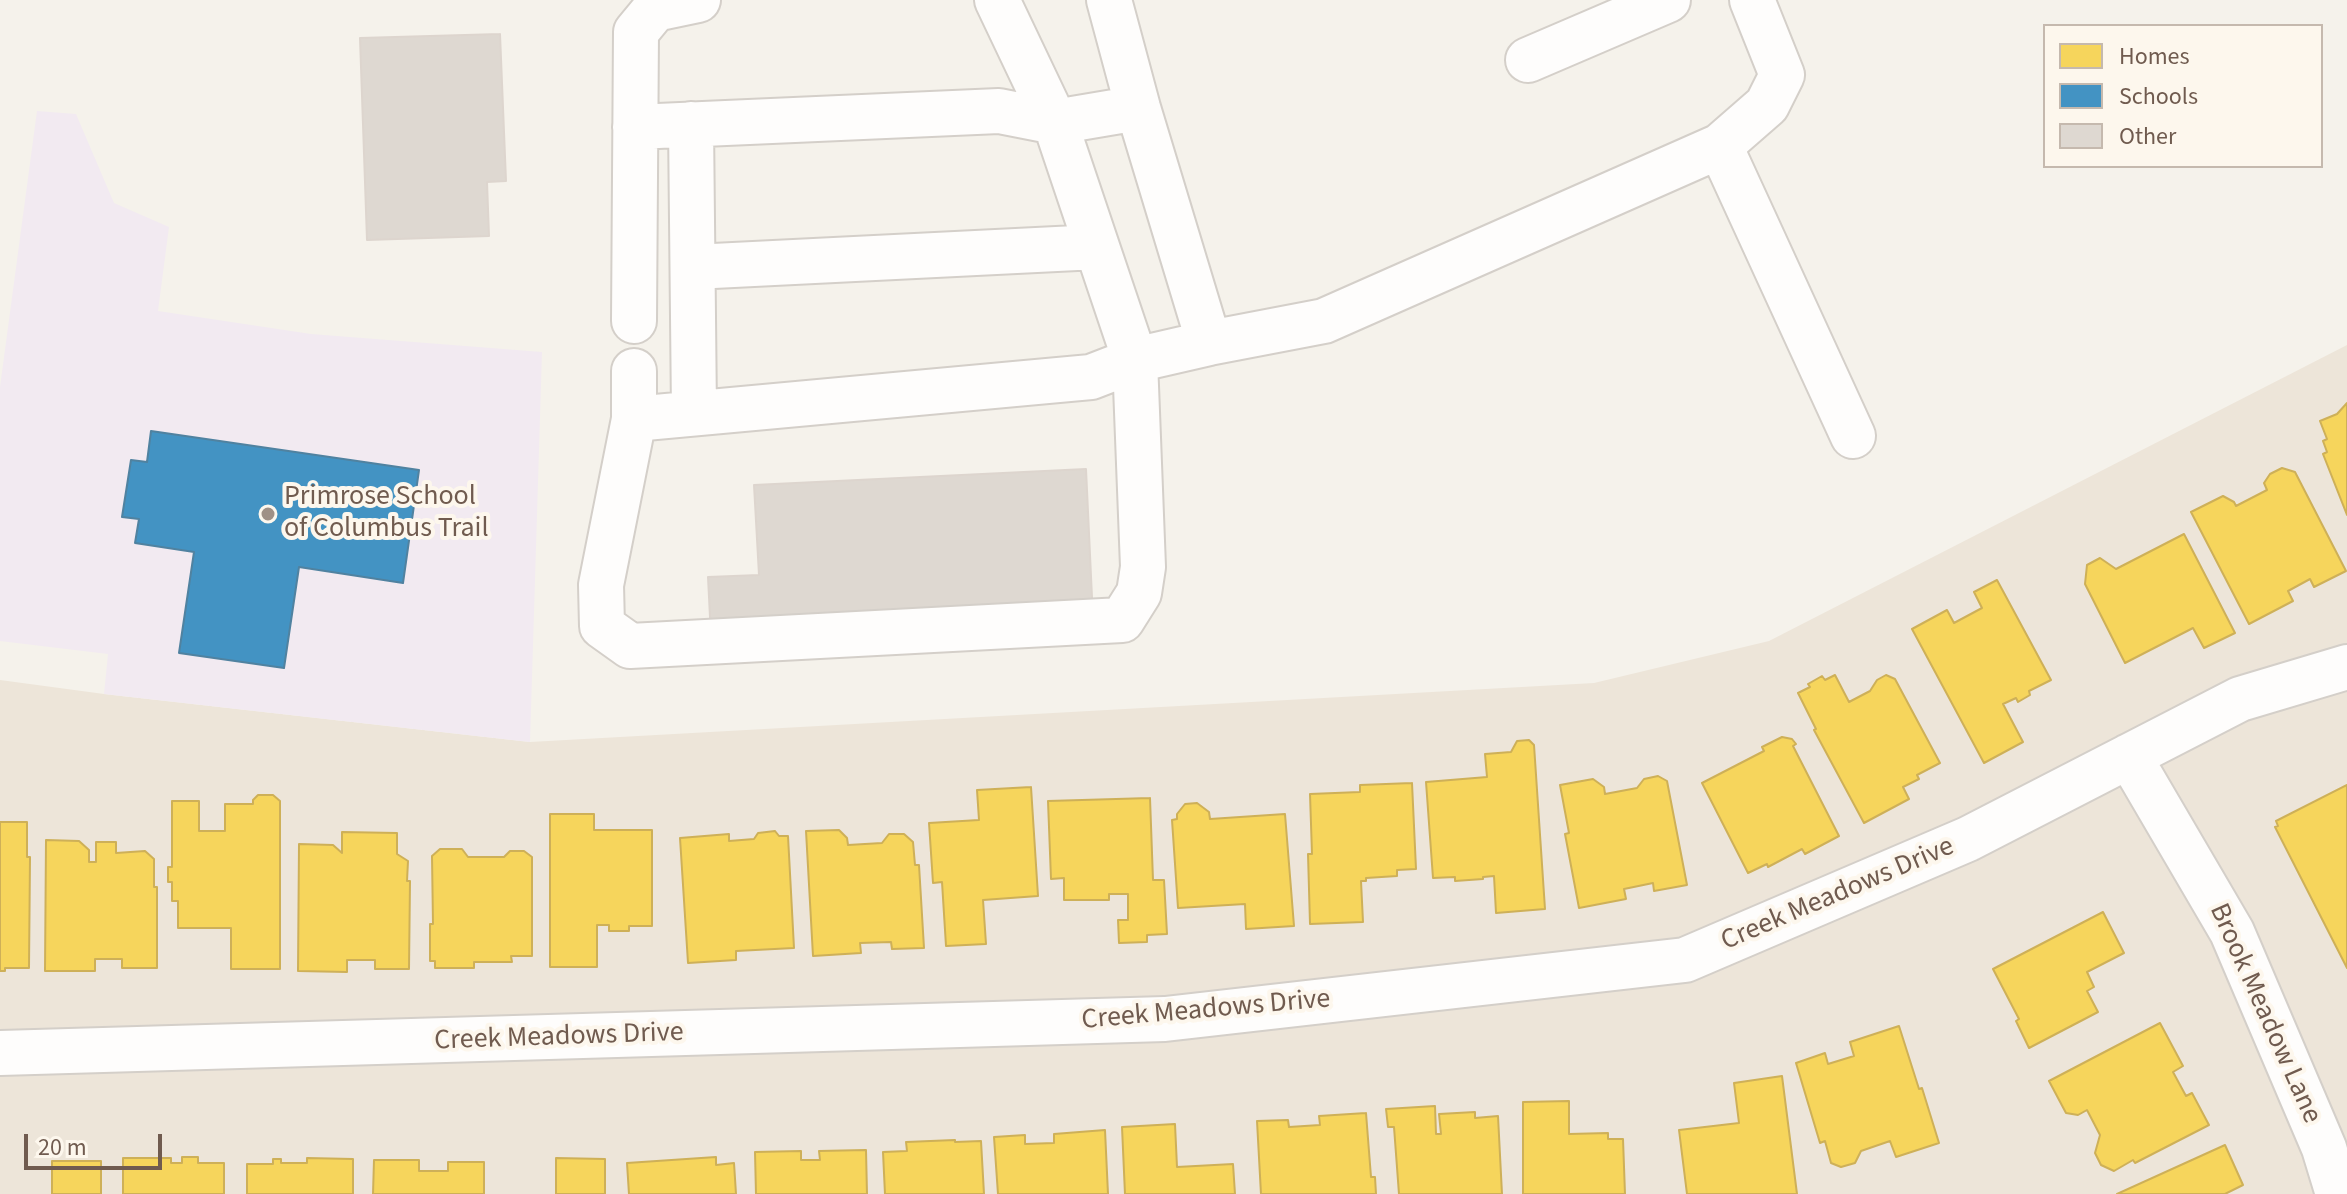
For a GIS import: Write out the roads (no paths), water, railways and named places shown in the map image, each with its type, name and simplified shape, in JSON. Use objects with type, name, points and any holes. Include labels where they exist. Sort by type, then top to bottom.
[{"type":"street","points":[[634,321],[636,32],[655,9],[698,0]]},
{"type":"street","points":[[634,371],[634,419],[601,585],[602,626],[630,646],[1122,620],[1139,593],[1143,567],[1135,360],[1055,122],[997,0]]},
{"type":"street","points":[[1109,0],[1209,343]]},
{"type":"street","points":[[1528,60],[1668,0]]},
{"type":"street","points":[[634,419],[1091,377],[1135,360],[1324,321],[1720,146],[1767,105],[1782,75],[1752,0]]},
{"type":"street","points":[[635,127],[999,111],[1055,122],[1138,108]]},
{"type":"street","points":[[691,124],[694,413]]},
{"type":"street","points":[[1720,146],[1853,436]]},
{"type":"street","points":[[693,267],[1097,247]]},
{"type":"street","name":"Creek Meadows Drive","points":[[0,1053],[1165,1019],[1685,960],[1968,839],[2240,699],[2347,667]]},
{"type":"street","name":"Brook Meadow Lane","points":[[2129,756],[2232,932],[2324,1148],[2338,1194]]},
{"type":"place","name":"Primrose School of Columbus Trail","points":[[268,514]]}]
